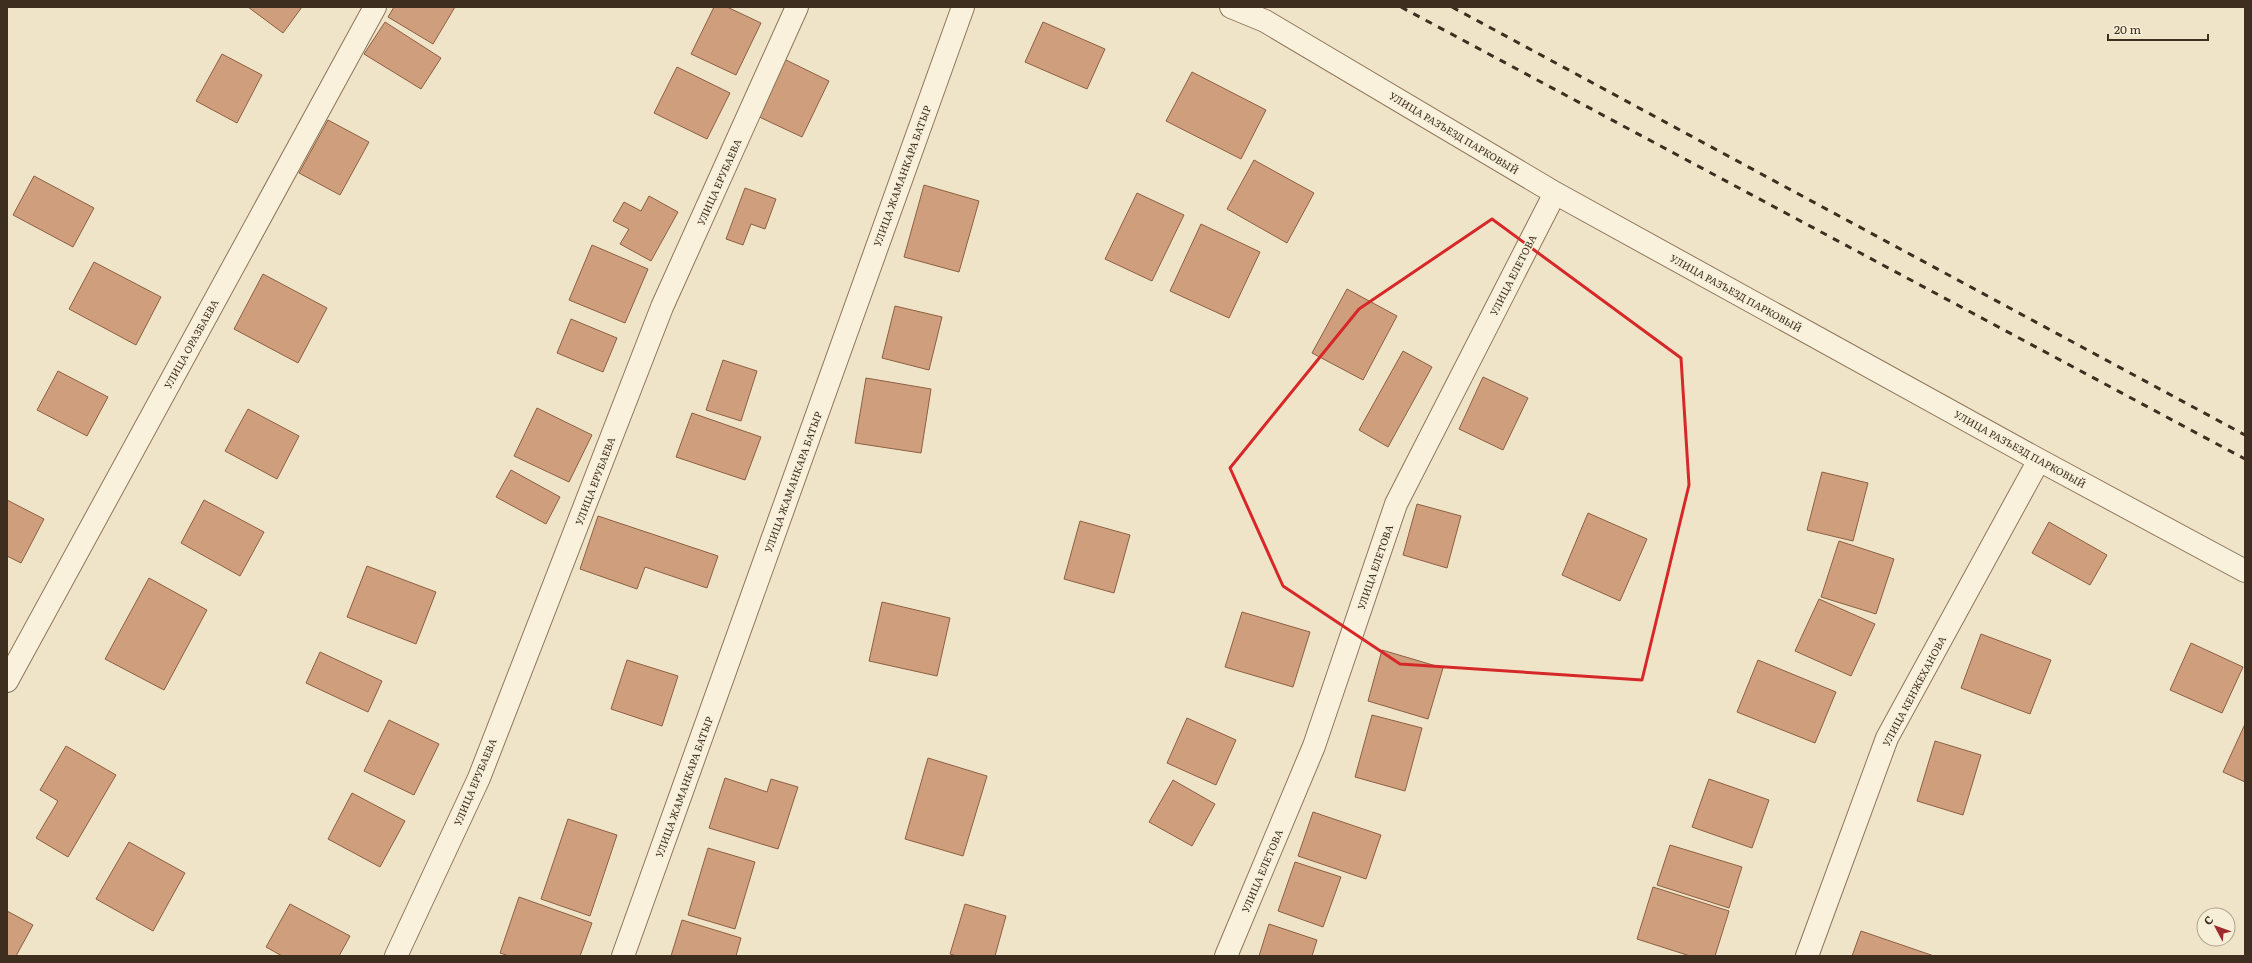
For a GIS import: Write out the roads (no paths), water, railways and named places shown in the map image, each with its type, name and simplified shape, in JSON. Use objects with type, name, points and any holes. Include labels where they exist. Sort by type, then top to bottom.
[{"type":"street","name":"УЛИЦА ОРАЗБАЕВА","points":[[7,681],[375,7]]},
{"type":"street","name":"УЛИЦА ЕРУБАЕВА","points":[[396,956],[479,778],[662,307],[796,7]]},
{"type":"street","name":"УЛИЦА ЖАМАНКАРА БАТЫР","points":[[623,956],[962,7]]},
{"type":"street","name":"УЛИЦА РАЗЪЕЗД ПАРКОВЫЙ","points":[[1232,7],[1265,21],[1555,193],[2039,460],[2245,571]]},
{"type":"street","name":"УЛИЦА ЕЛЕТОВА","points":[[1226,956],[1314,746],[1396,504],[1555,193]]},
{"type":"street","name":"УЛИЦА КЕНЖЕХАНОВА","points":[[1807,956],[1887,738],[2039,460]]},
{"type":"railway","points":[[1401,7],[2245,459]]},
{"type":"railway","points":[[1452,7],[2245,435]]}]
